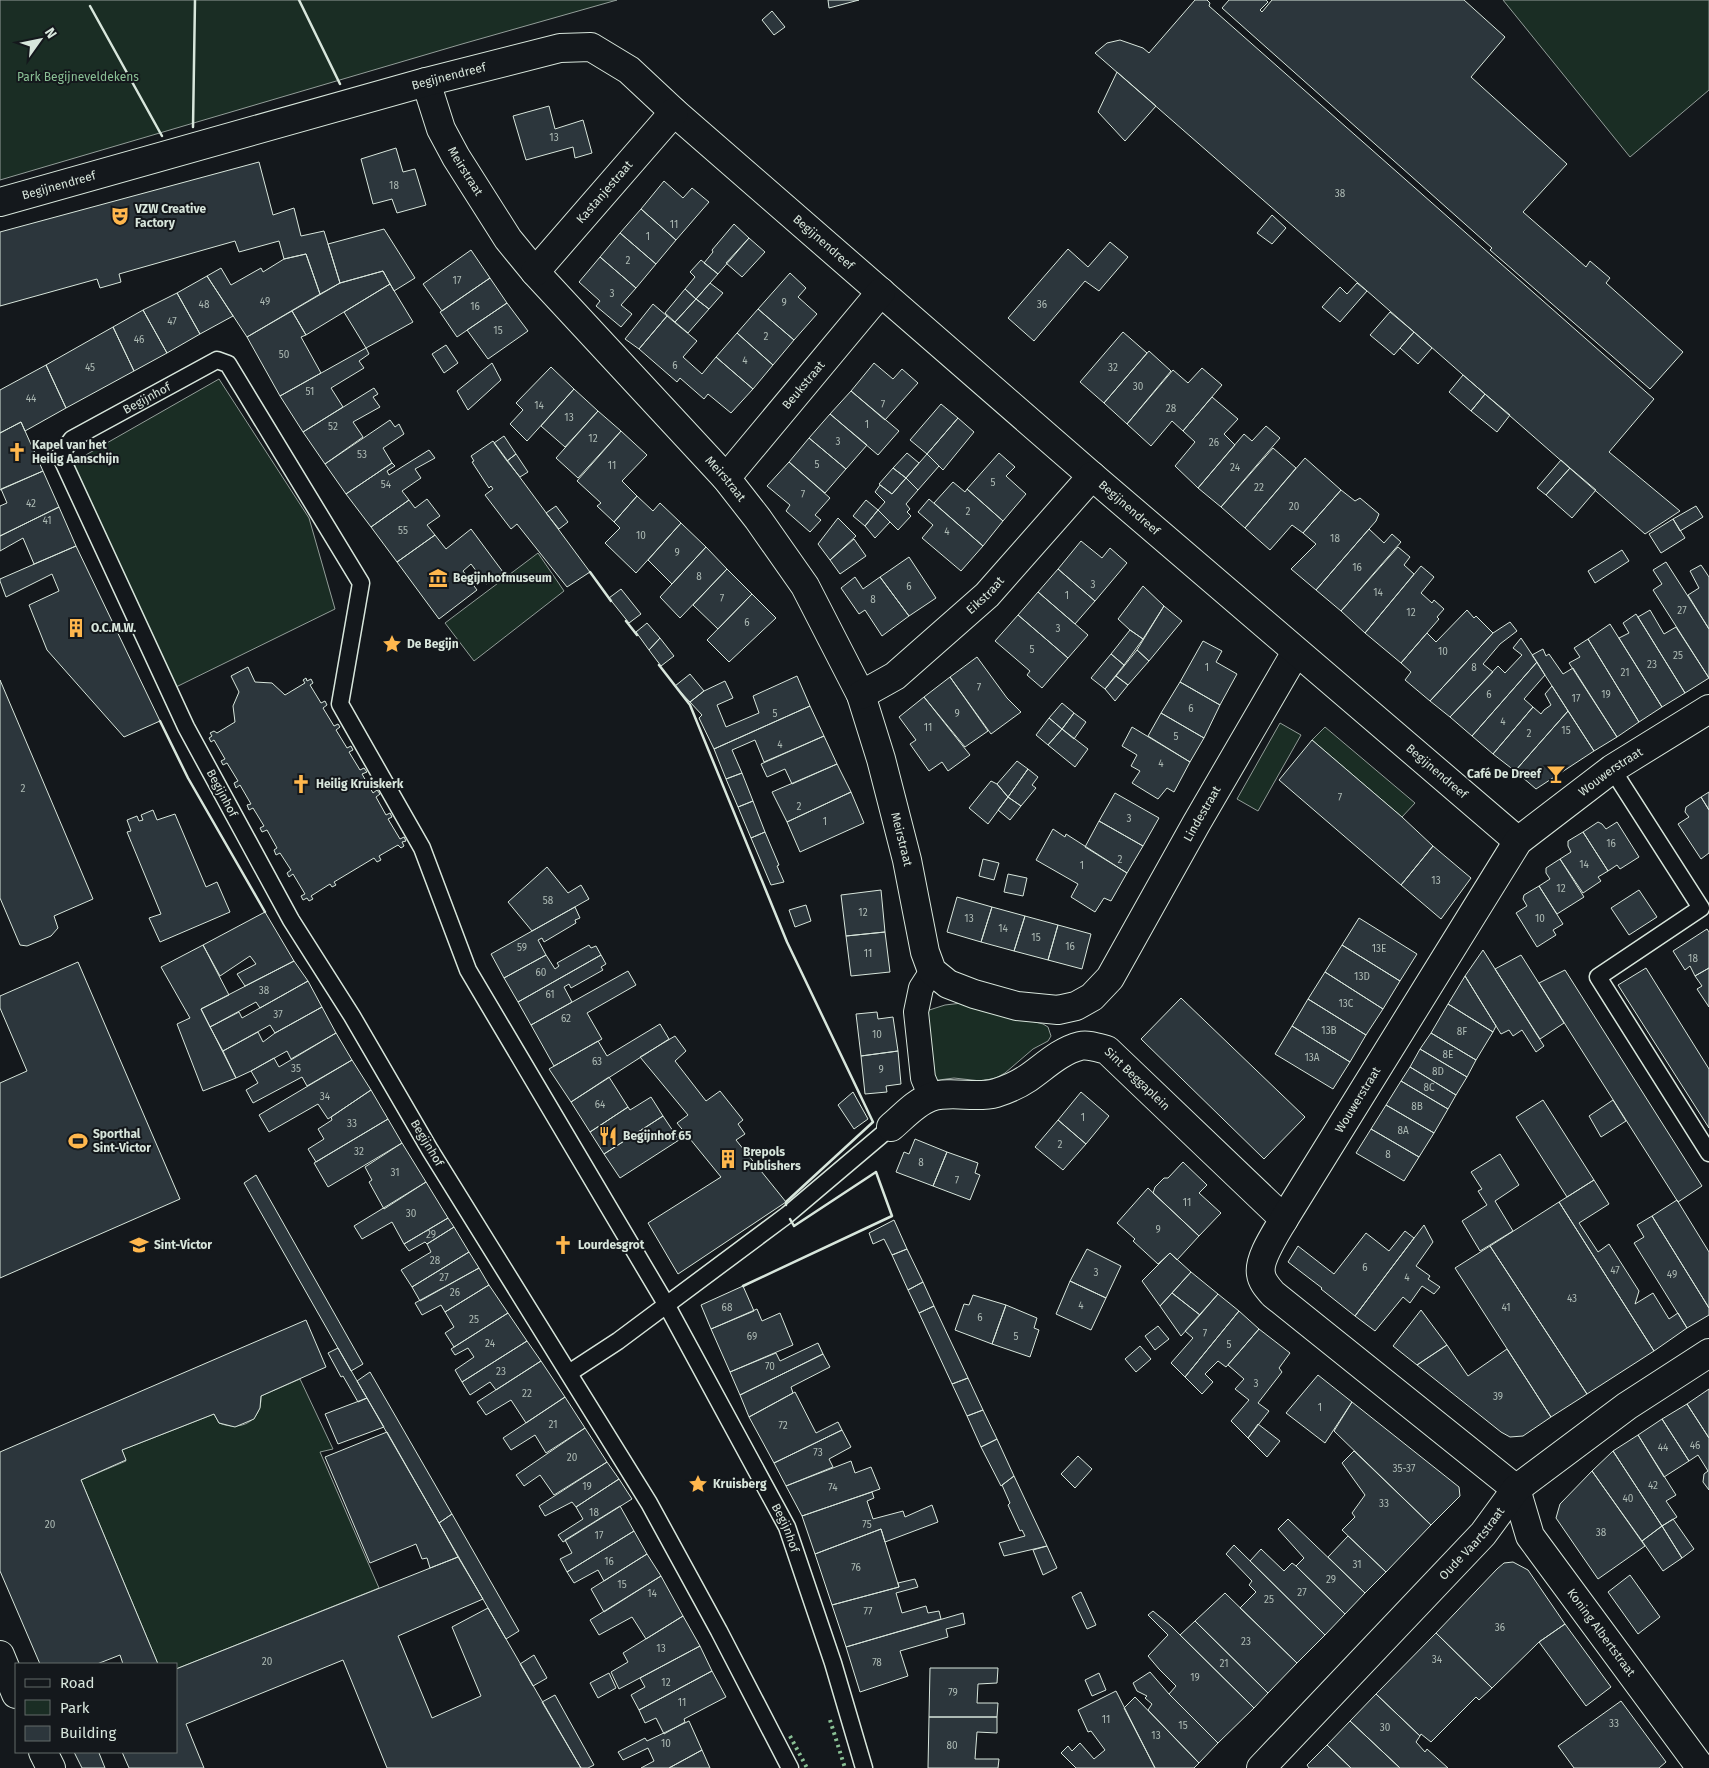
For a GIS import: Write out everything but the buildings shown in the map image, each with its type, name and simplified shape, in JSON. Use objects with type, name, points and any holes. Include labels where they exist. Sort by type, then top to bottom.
[{"type":"street","name":"Begijnendreef","points":[[0,202],[426,82],[560,48],[591,47],[630,70],[674,112],[1092,476],[1518,841]]},
{"type":"street","name":"Meirstraat","points":[[426,82],[441,129],[456,157],[508,239],[535,272],[726,478],[758,519],[805,586],[861,695],[881,759],[908,860],[920,933],[932,971]]},
{"type":"street","name":"Kastanjestraat","points":[[535,272],[674,112]]},
{"type":"street","name":"Beukstraat","points":[[726,478],[881,292]]},
{"type":"street","name":"Eikstraat","points":[[861,695],[895,676],[987,594],[1092,476]]},
{"type":"street","name":"Lindestraat","points":[[932,971],[948,984],[974,994],[1017,1006],[1058,1010],[1076,1006],[1092,997],[1110,978],[1196,824],[1296,652]]},
{"type":"street","name":"Wouwerstraat","points":[[1516,1489],[1273,1294],[1264,1284],[1260,1273],[1264,1255],[1284,1219],[1518,841],[1612,769],[1709,709]]},
{"type":"street","points":[[931,1097],[923,1078],[916,1012],[921,988],[932,971]]},
{"type":"street","name":"Sint Beggaplein","points":[[892,1127],[916,1106],[931,1097],[952,1094],[974,1096],[996,1093],[1026,1080],[1048,1063],[1066,1052],[1081,1046],[1107,1050],[1284,1219]]},
{"type":"street","name":"Oude Vaartstraat","points":[[1261,1768],[1482,1534],[1516,1489],[1628,1406],[1709,1353]]},
{"type":"street","name":"Koning Albertstraat","points":[[1516,1489],[1530,1536],[1701,1768]]},
{"type":"street","points":[[0,1655],[15,1692]]},
{"type":"street","points":[[44,1753],[51,1768]]},
{"type":"lane","name":"Begijnhof","points":[[790,1768],[719,1631],[649,1503],[430,1150],[352,1016],[291,920],[186,727],[60,455],[72,439],[218,360],[228,364],[361,583],[340,704],[422,848],[468,970],[666,1304],[788,1527],[833,1664],[864,1768]]},
{"type":"lane","points":[[1612,769],[1705,908],[1598,978],[1709,1153]]},
{"type":"lane","points":[[568,1373],[618,1341],[787,1215],[892,1127]]},
{"type":"green space","name":"Park Begijneveldekens","points":[[0,0],[617,0],[0,180]]},
{"type":"green space","points":[[1503,0],[1709,0],[1709,90],[1630,157]]},
{"type":"green space","points":[[219,379],[309,518],[335,609],[176,687],[70,464]]},
{"type":"green space","points":[[538,553],[564,591],[474,661],[445,623]]},
{"type":"green space","points":[[1280,723],[1301,735],[1258,811],[1237,799]]},
{"type":"green space","points":[[1325,727],[1415,803],[1402,817],[1312,740]]},
{"type":"green space","points":[[962,1003],[1043,1024],[1048,1027],[1051,1036],[1048,1041],[1033,1049],[1005,1073],[996,1078],[981,1081],[954,1078],[931,1081],[923,1012],[945,1005]]},
{"type":"green space","points":[[300,1379],[333,1449],[320,1452],[379,1588],[178,1668],[178,1663],[158,1663],[81,1480],[126,1461],[122,1450],[214,1414],[219,1423],[227,1425],[235,1426],[249,1422],[258,1412],[261,1396]]},
{"type":"hedge","points":[[830,1720],[845,1768]]},
{"type":"hedge","points":[[790,1736],[807,1768]]},
{"type":"wall","points":[[193,127],[195,0]]},
{"type":"wall","points":[[299,0],[340,84]]},
{"type":"wall","points":[[90,6],[162,136]]},
{"type":"wall","points":[[590,572],[611,601]]},
{"type":"wall","points":[[626,621],[637,635]]},
{"type":"wall","points":[[659,665],[690,705],[787,942],[873,1122],[786,1202],[786,1205]]},
{"type":"wall","points":[[160,721],[188,778],[265,912]]},
{"type":"wall","points":[[743,1286],[892,1216],[876,1172],[794,1226],[790,1219]]},
{"type":"place","name":"VZW Creative Factory","points":[[120,216]]},
{"type":"place","name":"Kapel van het Heilig Aanschijn","points":[[17,452]]},
{"type":"place","name":"Begijnhofmuseum","points":[[438,578]]},
{"type":"place","name":"O.C.M.W.","points":[[76,628]]},
{"type":"place","name":"De Begijn","points":[[392,644]]},
{"type":"place","name":"Café De Dreef","points":[[1556,774]]},
{"type":"place","name":"Heilig Kruiskerk","points":[[301,784]]},
{"type":"place","name":"Begijnhof 65","points":[[608,1136]]},
{"type":"place","name":"Sporthal Sint-Victor","points":[[78,1141]]},
{"type":"place","name":"Brepols Publishers","points":[[728,1159]]},
{"type":"place","name":"Sint-Victor","points":[[139,1245]]},
{"type":"place","name":"Lourdesgrot","points":[[563,1245]]},
{"type":"place","name":"Kruisberg","points":[[698,1484]]}]
